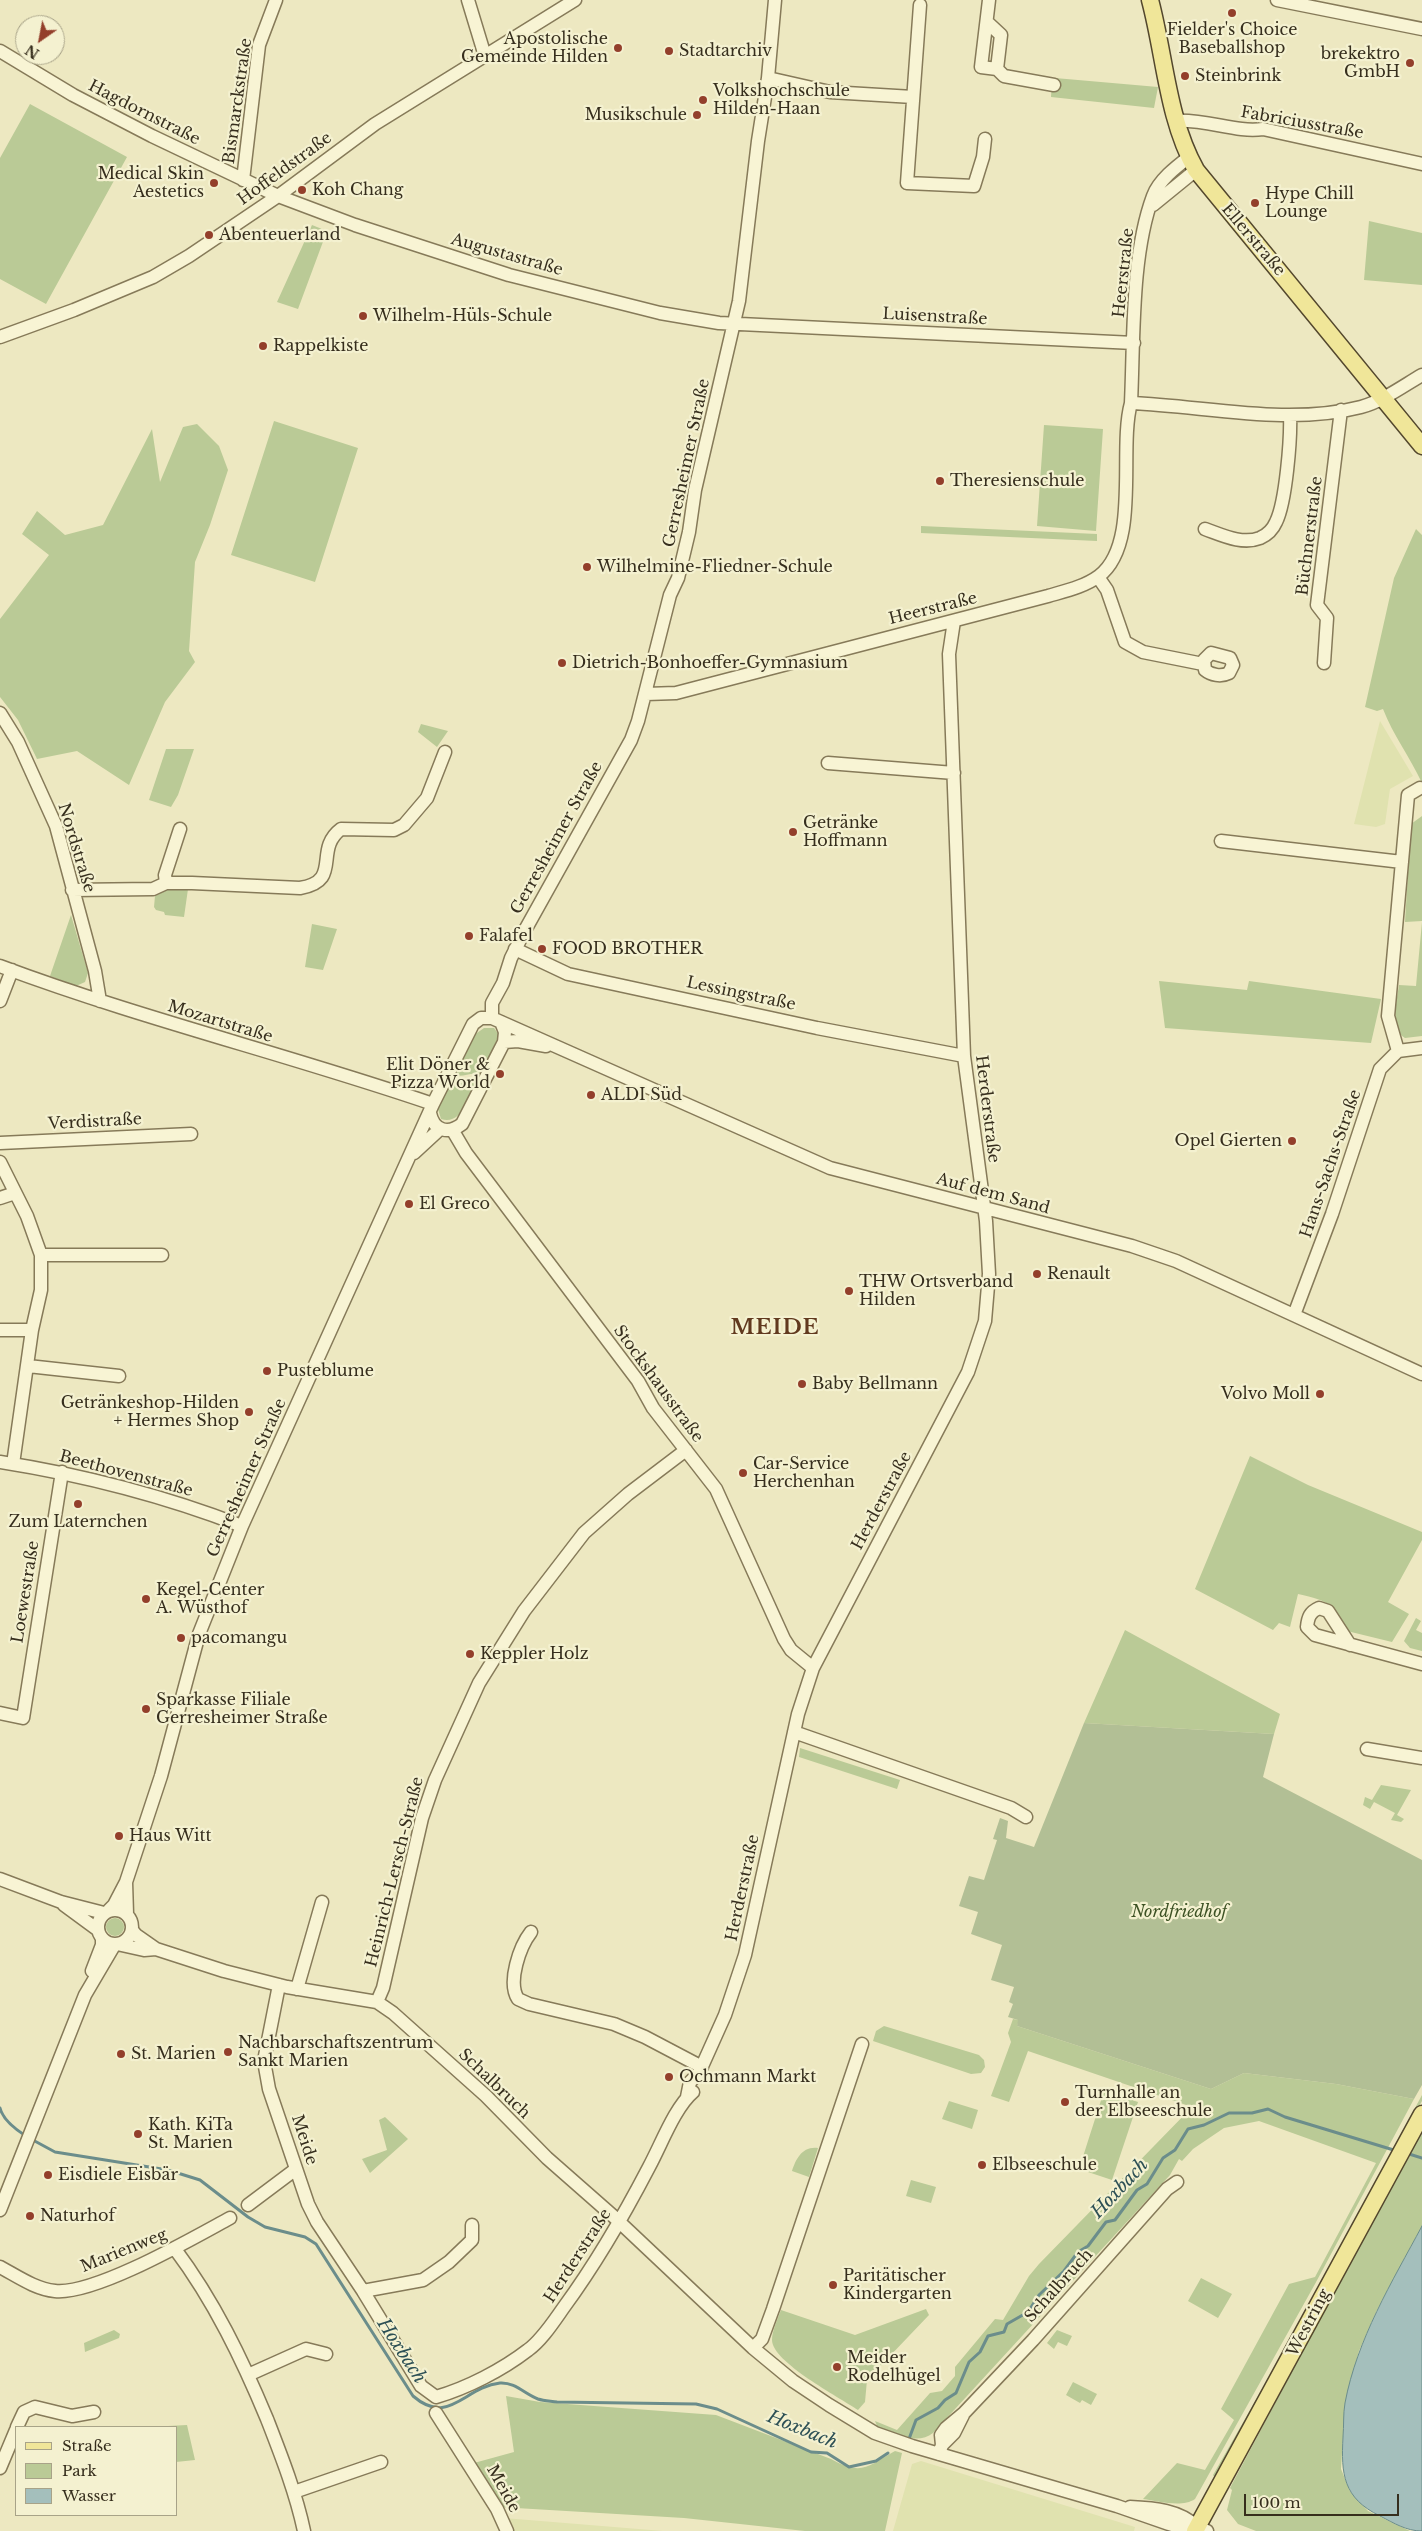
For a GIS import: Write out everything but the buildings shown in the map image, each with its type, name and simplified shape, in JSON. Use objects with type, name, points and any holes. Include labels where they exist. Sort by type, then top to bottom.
[{"type":"main road","name":"Ellerstraße","points":[[1150,0],[1176,121],[1192,163],[1422,446]]},
{"type":"main road","name":"Westring","points":[[1200,2530],[1422,2114]]},
{"type":"street","name":"Bismarckstraße","points":[[243,180],[260,45],[276,0]]},
{"type":"street","points":[[468,0],[485,56]]},
{"type":"street","name":"Hoffeldstraße","points":[[0,337],[74,310],[153,277],[189,256],[278,196],[375,124],[575,0]]},
{"type":"street","name":"Gerresheimer Straße","points":[[411,1157],[447,1130],[462,1124],[504,1042],[505,1032],[491,1019],[485,1000],[495,980],[513,953],[540,900],[630,740],[646,694],[670,594],[678,578],[689,532],[695,490],[734,324],[768,78],[775,0]]},
{"type":"street","points":[[989,0],[982,67],[997,69],[1004,76],[1054,84]]},
{"type":"street","points":[[1277,0],[1422,29]]},
{"type":"street","points":[[920,5],[907,182],[974,186],[983,157],[985,139]]},
{"type":"street","name":"Hagdornstraße","points":[[0,51],[82,99],[278,196]]},
{"type":"street","points":[[768,78],[830,92],[913,97]]},
{"type":"street","name":"Fabriciusstraße","points":[[1176,121],[1196,120],[1252,131],[1262,129],[1422,164]]},
{"type":"street","name":"Heerstraße","points":[[646,694],[676,693],[1057,594],[1098,577],[1114,558],[1122,536],[1128,452],[1126,421],[1131,403],[1140,244],[1151,207],[1192,163]]},
{"type":"street","name":"Augustastraße","points":[[278,196],[364,228],[509,276],[660,312],[734,324]]},
{"type":"street","name":"Luisenstraße","points":[[734,324],[1134,342]]},
{"type":"street","points":[[1131,403],[1165,403],[1254,415],[1290,415],[1362,407],[1383,398],[1422,375]]},
{"type":"street","name":"Büchnerstraße","points":[[1324,663],[1327,618],[1317,606],[1341,410]]},
{"type":"street","points":[[1205,528],[1238,540],[1250,540],[1268,534],[1276,523],[1282,502],[1290,415]]},
{"type":"street","points":[[1098,577],[1107,590],[1125,642],[1143,652],[1203,664]]},
{"type":"street","name":"Herderstraße","points":[[452,2392],[528,2350],[554,2322],[587,2276],[620,2222],[687,2097],[697,2086],[700,2070],[726,2015],[745,1954],[794,1732],[813,1668],[952,1405],[978,1346],[989,1296],[987,1230],[964,1056],[949,654],[954,621]]},
{"type":"street","name":"Herderstraße","points":[[941,624],[949,654]]},
{"type":"street","name":"Nordstraße","points":[[0,714],[18,742],[56,826],[100,1001]]},
{"type":"street","points":[[72,890],[153,889],[166,883],[300,888],[314,886],[321,881],[326,870],[328,845],[334,834],[341,829],[394,830],[404,825],[427,798],[445,752]]},
{"type":"street","points":[[828,763],[954,773]]},
{"type":"street","points":[[1420,788],[1408,795],[1388,1016],[1398,1051],[1422,1048]]},
{"type":"street","points":[[166,883],[165,875],[180,829]]},
{"type":"street","points":[[1221,841],[1402,862]]},
{"type":"street","name":"Lessingstraße","points":[[513,953],[568,974],[817,1028],[964,1056]]},
{"type":"street","points":[[0,1001],[6,968]]},
{"type":"street","name":"Mozartstraße","points":[[6,968],[100,1001],[432,1109]]},
{"type":"street","name":"Gerresheimer Straße","points":[[107,1911],[114,1905],[126,1882],[162,1776],[199,1634],[242,1526],[432,1109],[473,1024],[491,1019]]},
{"type":"street","name":"Auf dem Sand","points":[[491,1019],[556,1048],[609,1068],[830,1168],[1149,1252],[1176,1261],[1422,1374]]},
{"type":"street","name":"Auf dem Sand","points":[[504,1042],[518,1042],[556,1048]]},
{"type":"street","name":"Hans-Sachs-Straße","points":[[1294,1316],[1332,1214],[1380,1068],[1398,1051]]},
{"type":"street","points":[[432,1109],[435,1125],[447,1130]]},
{"type":"street","name":"Stockshausstraße","points":[[447,1130],[463,1148],[638,1381],[653,1408],[716,1489],[731,1517],[784,1639],[791,1650],[813,1668]]},
{"type":"street","name":"Verdistraße","points":[[0,1143],[191,1134]]},
{"type":"street","points":[[0,1162],[33,1229],[41,1255],[40,1290],[32,1330],[28,1366],[6,1463]]},
{"type":"street","points":[[0,1198],[15,1193]]},
{"type":"street","points":[[41,1255],[162,1255]]},
{"type":"street","points":[[0,1330],[32,1330]]},
{"type":"street","points":[[28,1366],[119,1376]]},
{"type":"street","name":"Heinrich-Lersch-Straße","points":[[377,2002],[383,1988],[421,1824],[435,1780],[479,1683],[524,1611],[584,1533],[613,1506],[686,1450]]},
{"type":"street","name":"Beethovenstraße","points":[[6,1463],[62,1472],[150,1494],[242,1526]]},
{"type":"street","name":"Loewestraße","points":[[0,1713],[23,1718],[62,1472]]},
{"type":"street","points":[[1350,1645],[1422,1664]]},
{"type":"street","points":[[794,1732],[1011,1808],[1026,1817]]},
{"type":"street","points":[[1367,1748],[1422,1758]]},
{"type":"street","points":[[0,1880],[61,1902],[107,1911],[119,1910],[127,1914],[132,1921],[132,1930],[125,1941],[116,1944],[85,1995]]},
{"type":"street","name":"Gerresheimer Straße","points":[[126,1882],[127,1914]]},
{"type":"street","points":[[61,1902],[100,1934],[116,1944]]},
{"type":"street","points":[[297,1989],[322,1902]]},
{"type":"street","points":[[0,2210],[85,1995],[102,1945],[98,1921],[107,1911]]},
{"type":"street","name":"Schalbruch","points":[[132,1930],[156,1949],[251,1979],[297,1989],[377,2002],[394,2013],[486,2096],[547,2158],[620,2222],[753,2348],[793,2381],[875,2433],[912,2446],[940,2449],[1169,2524],[1200,2530]]},
{"type":"street","points":[[531,1932],[519,1952],[514,1986],[518,1999],[529,2004],[623,2027],[700,2070]]},
{"type":"street","name":"Schalbruch","points":[[116,1944],[144,1950],[156,1949]]},
{"type":"street","name":"Meide","points":[[279,1985],[264,2061],[269,2089],[296,2170],[317,2222],[364,2291],[420,2386],[436,2397],[452,2392]]},
{"type":"street","points":[[753,2348],[762,2339],[773,2309],[862,2044]]},
{"type":"street","points":[[248,2205],[296,2170]]},
{"type":"street","name":"Schalbruch","points":[[940,2449],[941,2435],[946,2428],[964,2413],[1033,2340],[1167,2189],[1177,2182]]},
{"type":"street","name":"Marienweg","points":[[0,2267],[37,2287],[57,2291],[89,2285],[175,2248],[230,2218]]},
{"type":"street","points":[[364,2291],[423,2280],[435,2273],[472,2240],[472,2225]]},
{"type":"street","points":[[175,2248],[218,2314],[248,2375],[294,2492],[304,2531]]},
{"type":"street","points":[[248,2375],[306,2349],[326,2354]]},
{"type":"street","points":[[18,2426],[24,2412],[36,2407],[72,2416],[94,2412]]},
{"type":"street","name":"Meide","points":[[436,2413],[497,2509],[507,2531]]},
{"type":"street","points":[[0,2468],[15,2433]]},
{"type":"street","points":[[294,2492],[381,2462]]},
{"type":"green space","points":[[1052,79],[1158,87],[1154,108],[1051,97]]},
{"type":"green space","points":[[30,104],[127,157],[46,304],[0,279],[0,158]]},
{"type":"green space","points":[[1369,221],[1422,233],[1422,285],[1364,280]]},
{"type":"green space","points":[[312,225],[327,231],[298,309],[277,302]]},
{"type":"green space","points":[[274,421],[358,448],[315,582],[231,555]]},
{"type":"green space","points":[[197,424],[219,446],[228,470],[210,525],[195,562],[189,651],[195,662],[165,702],[129,785],[77,751],[37,759],[18,720],[0,697],[0,619],[49,555],[22,534],[37,511],[65,535],[103,525],[152,429],[160,482],[183,427]]},
{"type":"green space","points":[[1044,425],[1103,429],[1096,531],[1037,526]]},
{"type":"green space","points":[[921,526],[1097,534],[1097,541],[921,533]]},
{"type":"green space","points":[[1416,529],[1422,535],[1422,783],[1383,709],[1377,711],[1365,707],[1394,578]]},
{"type":"green space","points":[[1380,721],[1413,776],[1390,789],[1385,824],[1376,827],[1354,824]]},
{"type":"green space","points":[[421,724],[448,731],[437,747],[418,732]]},
{"type":"green space","points":[[166,749],[194,749],[178,795],[171,807],[149,800]]},
{"type":"green space","points":[[1422,816],[1422,921],[1405,922],[1411,824]]},
{"type":"green space","points":[[169,889],[188,889],[184,917],[165,915],[164,912],[156,910],[154,907],[155,896]]},
{"type":"green space","points":[[71,915],[88,973],[85,982],[76,986],[50,976]]},
{"type":"green space","points":[[1422,922],[1422,1036],[1405,1038],[1397,1028],[1395,1014],[1397,998],[1399,985],[1416,986]]},
{"type":"green space","points":[[312,924],[337,929],[323,970],[305,967]]},
{"type":"green space","points":[[1159,981],[1247,990],[1249,981],[1381,999],[1371,1043],[1165,1028]]},
{"type":"green space","points":[[484,1028],[494,1028],[499,1035],[481,1075],[454,1075],[474,1035]]},
{"type":"green space","points":[[472,1079],[478,1081],[460,1114],[448,1120],[441,1119],[438,1109],[452,1081],[462,1083]]},
{"type":"green space","points":[[1250,1456],[1308,1485],[1422,1532],[1422,1540],[1388,1602],[1409,1614],[1392,1642],[1347,1631],[1334,1609],[1324,1602],[1309,1596],[1298,1594],[1290,1627],[1279,1623],[1273,1630],[1195,1589]]},
{"type":"green space","points":[[1416,1618],[1421,1621],[1416,1630],[1422,1633],[1422,1651],[1410,1648],[1404,1641]]},
{"type":"green space","points":[[1125,1630],[1280,1714],[1274,1734],[1084,1723]]},
{"type":"green space","name":"Nordfriedhof","points":[[1084,1723],[1274,1734],[1263,1777],[1422,1860],[1422,2085],[1414,2099],[1336,2084],[1244,2073],[1211,2089],[1017,2026],[1018,2020],[1008,2017],[1013,2004],[1009,2002],[1014,1987],[991,1980],[1002,1945],[971,1934],[978,1912],[959,1906],[969,1876],[984,1880],[997,1840],[993,1839],[1000,1818],[1008,1821],[1006,1838],[1034,1847]]},
{"type":"green space","points":[[800,1748],[900,1780],[897,1789],[799,1757]]},
{"type":"green space","points":[[1381,1785],[1411,1790],[1397,1815],[1404,1819],[1401,1822],[1391,1820],[1395,1813],[1374,1802],[1370,1809],[1363,1805],[1365,1797],[1372,1800]]},
{"type":"green space","points":[[115,1918],[123,1923],[124,1927],[119,1935],[115,1936],[107,1931],[106,1927],[111,1919]]},
{"type":"green space","points":[[1013,2019],[1019,2020],[1017,2026],[1211,2089],[1244,2073],[1336,2084],[1414,2099],[1315,2284],[1195,2499],[1190,2502],[1170,2503],[1143,2499],[1177,2463],[1205,2470],[1234,2420],[1221,2409],[1289,2284],[1315,2277],[1376,2163],[1259,2121],[1224,2128],[1193,2149],[1182,2161],[1179,2159],[1170,2175],[933,2433],[927,2437],[913,2438],[891,2432],[877,2426],[875,2421],[897,2430],[930,2393],[942,2391],[955,2376],[955,2367],[995,2319],[1003,2320],[1029,2276],[1039,2264],[1192,2107],[1028,2051],[1009,2102],[991,2096],[1011,2042],[1008,2033]]},
{"type":"green space","points":[[884,2026],[979,2055],[984,2060],[985,2067],[981,2073],[971,2074],[873,2041],[876,2031]]},
{"type":"green space","points":[[1104,2091],[1138,2102],[1112,2180],[1079,2169]]},
{"type":"green space","points":[[1422,2095],[1422,2101],[1215,2478],[1213,2475],[1289,2342]]},
{"type":"green space","points":[[949,2101],[978,2110],[972,2129],[942,2119]]},
{"type":"green space","points":[[385,2117],[408,2139],[370,2173],[362,2159],[387,2150],[379,2120]]},
{"type":"green space","points":[[1422,2126],[1422,2226],[1377,2310],[1359,2351],[1345,2404],[1341,2469],[1350,2491],[1368,2511],[1410,2531],[1256,2531],[1238,2524],[1227,2510],[1232,2490],[1230,2488]]},
{"type":"green space","points":[[818,2148],[809,2177],[792,2171],[800,2154],[808,2149]]},
{"type":"green space","points":[[911,2180],[936,2187],[931,2203],[906,2196]]},
{"type":"green space","points":[[1201,2278],[1232,2294],[1218,2318],[1188,2301]]},
{"type":"green space","points":[[926,2309],[929,2315],[867,2380],[865,2402],[858,2410],[794,2368],[775,2349],[772,2340],[781,2310],[855,2335]]},
{"type":"green space","points":[[114,2330],[120,2334],[119,2338],[85,2352],[84,2343]]},
{"type":"green space","points":[[1057,2330],[1072,2336],[1067,2346],[1058,2342],[1054,2349],[1047,2343]]},
{"type":"green space","points":[[1073,2382],[1097,2394],[1091,2405],[1082,2400],[1080,2403],[1066,2395]]},
{"type":"green space","points":[[506,2396],[540,2402],[716,2415],[850,2467],[857,2468],[871,2465],[895,2451],[902,2453],[885,2531],[805,2531],[684,2518],[499,2507],[474,2463],[514,2452]]},
{"type":"green space","points":[[187,2425],[195,2460],[178,2462],[178,2426],[168,2426]]},
{"type":"green space","points":[[921,2461],[1135,2527],[1134,2531],[893,2531],[912,2464]]},
{"type":"green space","points":[[504,2518],[663,2531],[510,2531]]},
{"type":"water","points":[[1422,2226],[1422,2531],[1411,2530],[1395,2524],[1368,2509],[1358,2501],[1347,2484],[1344,2474],[1342,2450],[1345,2403],[1358,2356],[1377,2312]]},
{"type":"waterway","name":"Hoxbach","points":[[0,2108],[7,2120],[26,2136]]},
{"type":"waterway","name":"Hoxbach","points":[[909,2439],[916,2420],[938,2408],[945,2400],[956,2393],[969,2362],[980,2352],[988,2336],[1004,2332],[1007,2324],[1028,2312],[1039,2295],[1064,2271],[1078,2252],[1088,2246],[1106,2222],[1115,2220],[1137,2190],[1147,2184],[1163,2158],[1175,2150],[1188,2129],[1204,2125],[1229,2113],[1252,2113],[1268,2109],[1285,2117],[1397,2151]]},
{"type":"waterway","name":"Hoxbach","points":[[31,2139],[55,2152],[168,2170],[200,2180],[248,2217],[265,2227],[305,2237],[316,2244],[413,2396],[426,2405],[437,2408],[447,2407],[487,2386],[505,2383],[515,2386],[533,2397],[548,2401],[696,2404],[717,2409],[811,2452],[827,2453],[849,2467],[876,2461],[888,2453]]},
{"type":"waterway","name":"Hoxbach","points":[[1406,2153],[1422,2158]]},
{"type":"place","name":"Fielder's Choice Baseballshop","points":[[1232,13]]},
{"type":"place","name":"Apostolische Gemeinde Hilden","points":[[618,48]]},
{"type":"place","name":"Stadtarchiv","points":[[669,51]]},
{"type":"place","name":"brekektro GmbH","points":[[1410,63]]},
{"type":"place","name":"Steinbrink","points":[[1185,76]]},
{"type":"place","name":"Volkshochschule Hilden-Haan","points":[[703,100]]},
{"type":"place","name":"Musikschule","points":[[697,115]]},
{"type":"place","name":"Medical Skin Aestetics","points":[[214,183]]},
{"type":"place","name":"Koh Chang","points":[[302,190]]},
{"type":"place","name":"Hype Chill Lounge","points":[[1255,203]]},
{"type":"place","name":"Abenteuerland","points":[[209,235]]},
{"type":"place","name":"Wilhelm-Hüls-Schule","points":[[363,316]]},
{"type":"place","name":"Rappelkiste","points":[[263,346]]},
{"type":"place","name":"Theresienschule","points":[[940,481]]},
{"type":"place","name":"Wilhelmine-Fliedner-Schule","points":[[587,567]]},
{"type":"place","name":"Dietrich-Bonhoeffer-Gymnasium","points":[[562,663]]},
{"type":"place","name":"Getränke Hoffmann","points":[[793,832]]},
{"type":"place","name":"Falafel","points":[[469,936]]},
{"type":"place","name":"FOOD BROTHER","points":[[542,949]]},
{"type":"place","name":"Elit Döner & Pizza World","points":[[500,1074]]},
{"type":"place","name":"ALDI Süd","points":[[591,1095]]},
{"type":"place","name":"Opel Gierten","points":[[1292,1141]]},
{"type":"place","name":"El Greco","points":[[409,1204]]},
{"type":"place","name":"Renault","points":[[1037,1274]]},
{"type":"place","name":"THW Ortsverband Hilden","points":[[849,1291]]},
{"type":"place","name":"Pusteblume","points":[[267,1371]]},
{"type":"place","name":"Baby Bellmann","points":[[802,1384]]},
{"type":"place","name":"Volvo Moll","points":[[1320,1394]]},
{"type":"place","name":"Getränkeshop-Hilden + Hermes Shop","points":[[249,1412]]},
{"type":"place","name":"Car-Service Herchenhan","points":[[743,1473]]},
{"type":"place","name":"Zum Laternchen","points":[[78,1504]]},
{"type":"place","name":"Kegel-Center A. Wüsthof","points":[[146,1599]]},
{"type":"place","name":"pacomangu","points":[[181,1638]]},
{"type":"place","name":"Keppler Holz","points":[[470,1654]]},
{"type":"place","name":"Sparkasse Filiale Gerresheimer Straße","points":[[146,1709]]},
{"type":"place","name":"Haus Witt","points":[[119,1836]]},
{"type":"place","name":"Nachbarschaftszentrum Sankt Marien","points":[[228,2052]]},
{"type":"place","name":"St. Marien","points":[[121,2054]]},
{"type":"place","name":"Ochmann Markt","points":[[669,2077]]},
{"type":"place","name":"Turnhalle an der Elbseeschule","points":[[1065,2102]]},
{"type":"place","name":"Kath. KiTa St. Marien","points":[[138,2134]]},
{"type":"place","name":"Elbseeschule","points":[[982,2165]]},
{"type":"place","name":"Eisdiele Eisbär","points":[[48,2175]]},
{"type":"place","name":"Naturhof","points":[[30,2216]]},
{"type":"place","name":"Paritätischer Kindergarten","points":[[833,2285]]},
{"type":"place","name":"Meider Rodelhügel","points":[[837,2367]]},
{"type":"district","name":"MEIDE","points":[[775,1328]]}]
